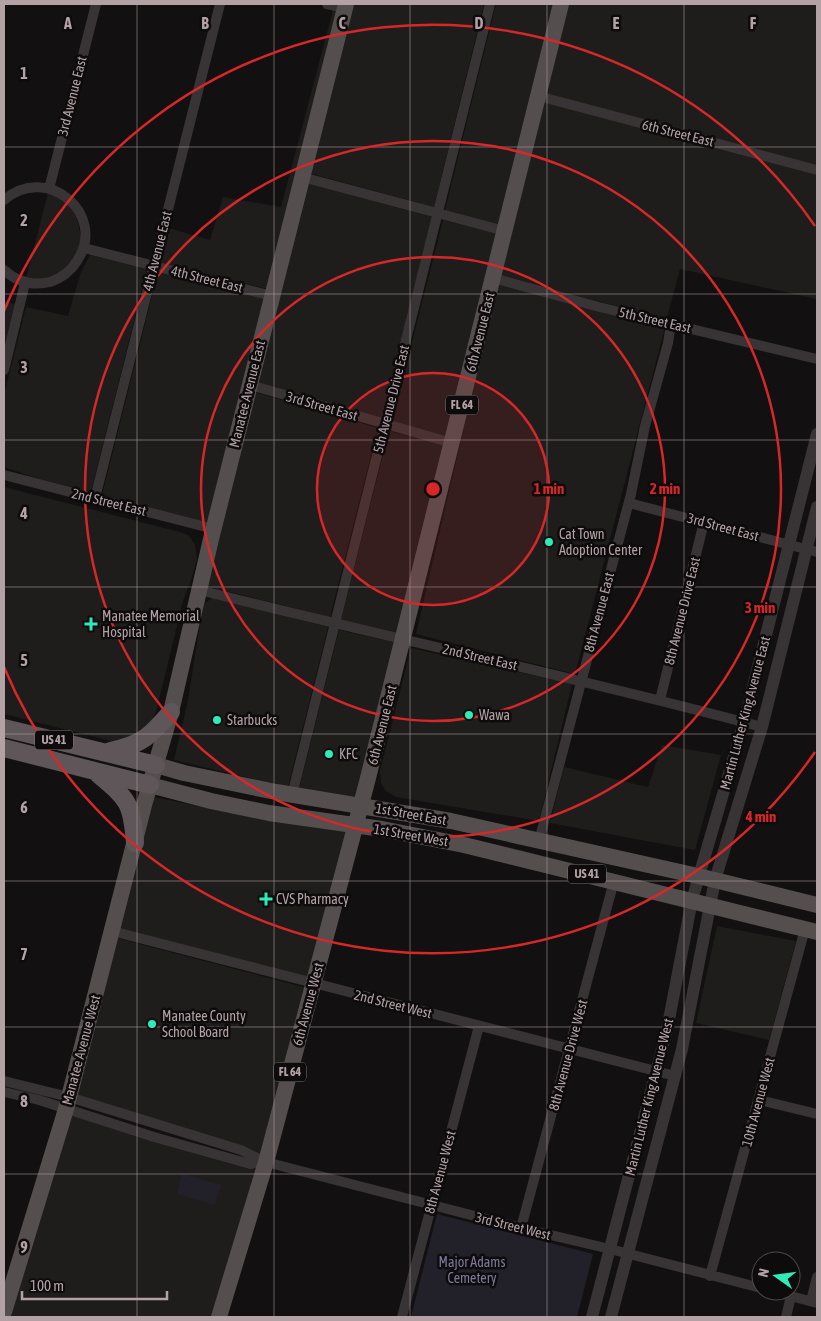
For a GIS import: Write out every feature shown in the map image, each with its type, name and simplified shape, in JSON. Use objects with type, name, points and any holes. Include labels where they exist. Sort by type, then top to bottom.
[{"type":"highway","points":[[105,752],[138,743],[150,736],[171,712]]},
{"type":"highway","name":"1st Street East","points":[[4,728],[156,765]]},
{"type":"highway","name":"1st Street West","points":[[4,748],[150,785]]},
{"type":"highway","points":[[96,772],[120,792],[128,804],[133,816],[135,842]]},
{"type":"main road","name":"6th Avenue East","points":[[361,805],[404,639],[561,4]]},
{"type":"main road","name":"Manatee Avenue East","points":[[150,785],[171,712],[214,529],[345,6]]},
{"type":"main road","name":"1st Street East","points":[[156,765],[292,795],[434,818],[698,876],[817,905]]},
{"type":"main road","name":"1st Street West","points":[[150,785],[212,801],[269,812],[450,842],[811,930]]},
{"type":"main road","name":"Manatee Avenue West","points":[[4,1312],[67,1103],[150,785]]},
{"type":"main road","name":"6th Avenue West","points":[[219,1317],[266,1162],[361,805]]},
{"type":"street","name":"3rd Avenue East","points":[[49,188],[96,4]]},
{"type":"street","name":"4th Avenue East","points":[[95,498],[220,4]]},
{"type":"street","points":[[327,4],[345,6]]},
{"type":"street","name":"5th Avenue Drive East","points":[[292,795],[490,4]]},
{"type":"street","name":"6th Street East","points":[[538,96],[817,170]]},
{"type":"street","points":[[302,177],[505,231]]},
{"type":"street","points":[[4,200],[27,188],[49,188],[67,197],[79,211],[84,228],[84,248],[74,266],[61,277],[43,283],[25,283],[14,278],[4,270]]},
{"type":"street","name":"4th Street East","points":[[84,248],[272,296]]},
{"type":"street","name":"5th Street East","points":[[493,278],[599,307],[817,359]]},
{"type":"street","points":[[4,370],[25,283]]},
{"type":"street","name":"8th Avenue East","points":[[539,841],[629,503],[643,436],[672,324]]},
{"type":"street","name":"3rd Street East","points":[[250,385],[452,443]]},
{"type":"street","name":"Martin Luther King Avenue East","points":[[698,876],[744,722],[817,434]]},
{"type":"street","name":"2nd Street East","points":[[4,475],[214,529]]},
{"type":"street","name":"3rd Street East","points":[[629,503],[812,551]]},
{"type":"street","name":"Martin Luther King Avenue East","points":[[715,880],[762,726],[812,551],[817,507]]},
{"type":"street","name":"8th Avenue Drive East","points":[[660,700],[704,522]]},
{"type":"street","name":"2nd Street East","points":[[199,590],[762,726]]},
{"type":"street","name":"Martin Luther King Avenue West","points":[[592,1317],[667,1030],[698,876]]},
{"type":"street","name":"Martin Luther King Avenue West","points":[[611,1317],[675,1076],[689,1016],[715,880]]},
{"type":"street","name":"8th Avenue Drive West","points":[[521,1228],[614,881]]},
{"type":"street","name":"10th Avenue West","points":[[710,1276],[759,1100],[811,930]]},
{"type":"street","name":"2nd Street West","points":[[112,931],[675,1076]]},
{"type":"street","name":"8th Avenue West","points":[[402,1317],[479,1026]]},
{"type":"street","name":"3rd Street West","points":[[4,1081],[154,1136],[250,1164],[266,1162]]},
{"type":"street","name":"3rd Street West","points":[[4,1092],[67,1103],[157,1124],[240,1150],[266,1162],[751,1286]]},
{"type":"street","points":[[759,1100],[817,1114]]},
{"type":"street","points":[[154,1136],[157,1124]]},
{"type":"street","points":[[801,1299],[814,1302],[817,1277]]},
{"type":"street","points":[[786,1317],[790,1301]]},
{"type":"shaded area","points":[[352,4],[484,4],[434,207],[309,173]]},
{"type":"shaded area","points":[[496,4],[555,4],[501,225],[445,210]]},
{"type":"shaded area","points":[[567,4],[817,4],[817,165],[545,93]]},
{"type":"shaded area","points":[[333,10],[338,12],[268,289],[160,262],[169,228],[210,240],[223,197],[281,207]]},
{"type":"shaded area","points":[[542,102],[817,175],[817,299],[680,269],[667,318],[500,275]]},
{"type":"shaded area","points":[[306,183],[432,217],[381,418],[256,382]]},
{"type":"shaded area","points":[[48,193],[54,194],[69,205],[77,218],[81,238],[76,256],[65,270],[50,278],[26,278]]},
{"type":"shaded area","points":[[443,220],[498,234],[448,437],[392,421]]},
{"type":"shaded area","points":[[90,255],[147,269],[91,492],[36,478],[4,467],[4,395],[26,307],[68,316],[81,272]]},
{"type":"shaded area","points":[[158,272],[266,299],[210,523],[102,495]]},
{"type":"shaded area","points":[[497,284],[598,312],[665,327],[575,674],[416,634]]},
{"type":"shaded area","points":[[4,301],[15,304],[4,348]]},
{"type":"shaded area","points":[[254,392],[378,428],[330,617],[206,586]]},
{"type":"shaded area","points":[[389,431],[446,446],[400,633],[341,620]]},
{"type":"shaded area","name":"Manatee Memorial Hospital","points":[[4,487],[180,532],[188,535],[195,544],[197,559],[183,601],[156,712],[150,724],[143,732],[117,741],[111,741],[4,714]]},
{"type":"shaded area","points":[[212,598],[328,627],[288,787],[174,760],[188,700],[201,618],[205,603]]},
{"type":"shaded area","points":[[339,630],[397,643],[358,796],[352,797],[299,789]]},
{"type":"shaded area","points":[[411,648],[572,684],[539,821],[396,797],[386,791],[381,783],[380,771]]},
{"type":"shaded area","points":[[662,745],[721,755],[695,850],[550,823],[564,767],[648,787]]},
{"type":"shaded area","points":[[153,797],[268,820],[348,832],[310,978],[119,928]]},
{"type":"shaded area","points":[[717,926],[796,941],[769,1040],[696,1023]]},
{"type":"shaded area","points":[[117,938],[307,988],[262,1154],[242,1145],[75,1094]]},
{"type":"shaded area","points":[[70,1115],[147,1140],[248,1169],[258,1168],[213,1317],[8,1317]]},
{"type":"green space","points":[[182,1174],[221,1185],[215,1205],[177,1194]]},
{"type":"green space","name":"Major Adams Cemetery","points":[[437,1214],[593,1254],[577,1317],[411,1317]]},
{"type":"place","name":"Cat Town Adoption Center","points":[[549,542]]},
{"type":"place","name":"Manatee Memorial Hospital","points":[[91,624]]},
{"type":"place","name":"Wawa","points":[[469,715]]},
{"type":"place","name":"Starbucks","points":[[217,720]]},
{"type":"place","name":"KFC","points":[[329,754]]},
{"type":"place","name":"CVS Pharmacy","points":[[266,899]]},
{"type":"place","name":"Manatee County School Board","points":[[152,1024]]}]
